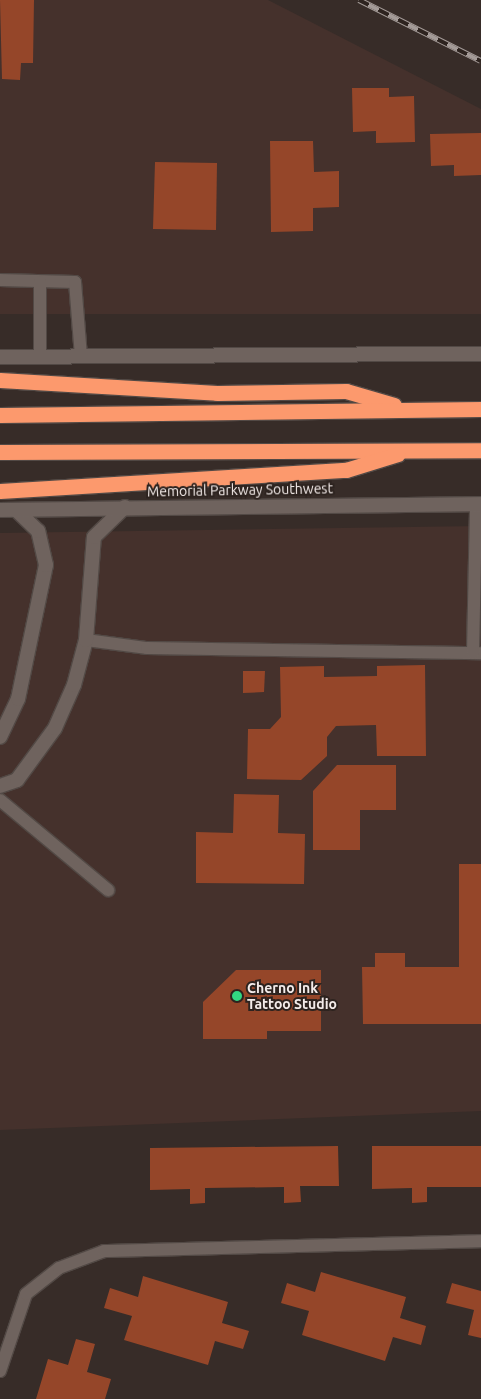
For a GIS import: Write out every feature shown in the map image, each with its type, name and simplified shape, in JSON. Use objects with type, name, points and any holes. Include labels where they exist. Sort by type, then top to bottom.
[{"type":"highway","points":[[0,380],[218,393],[346,391],[410,410]]},
{"type":"highway","points":[[0,415],[481,409]]},
{"type":"highway","points":[[0,491],[346,470],[416,449]]},
{"type":"highway","points":[[0,452],[481,450]]},
{"type":"main road","points":[[0,357],[481,354]]},
{"type":"main road","name":"Memorial Parkway Southwest","points":[[0,510],[478,504]]},
{"type":"main road","points":[[0,786],[17,780],[56,728],[74,685],[86,640],[94,537],[124,507]]},
{"type":"main road","points":[[0,737],[18,698],[46,565],[38,531],[16,510]]},
{"type":"lane","points":[[0,280],[75,282],[81,356]]},
{"type":"lane","points":[[40,282],[40,356]]},
{"type":"lane","points":[[86,640],[147,648],[477,653],[478,504]]},
{"type":"lane","points":[[0,800],[108,890]]},
{"type":"lane","points":[[0,1371],[26,1294],[58,1268],[104,1251],[481,1241]]},
{"type":"shaded area","points":[[0,0],[268,0],[481,109],[481,314],[0,314]]},
{"type":"shaded area","points":[[481,526],[481,1111],[0,1130],[0,533]]},
{"type":"building","points":[[0,0],[34,0],[33,63],[21,63],[20,80],[2,79]]},
{"type":"building","points":[[352,88],[389,88],[389,97],[414,96],[415,142],[376,143],[376,131],[353,132]]},
{"type":"building","points":[[481,133],[481,175],[454,176],[454,165],[431,166],[430,134]]},
{"type":"building","points":[[270,141],[313,141],[314,172],[339,171],[339,207],[313,208],[313,231],[271,232]]},
{"type":"building","points":[[155,162],[217,163],[216,230],[153,229]]},
{"type":"building","points":[[425,665],[426,756],[377,756],[376,725],[336,726],[327,737],[327,756],[301,780],[247,779],[248,729],[270,729],[281,717],[280,667],[324,666],[324,677],[377,676],[377,666]]},
{"type":"building","points":[[243,671],[265,671],[264,692],[243,693]]},
{"type":"building","points":[[337,765],[396,765],[396,810],[360,810],[360,850],[313,850],[313,791]]},
{"type":"building","points":[[234,794],[279,795],[278,833],[305,834],[304,884],[196,883],[196,832],[233,833]]},
{"type":"building","points":[[459,864],[481,864],[481,1024],[363,1024],[362,967],[375,967],[375,953],[405,953],[405,967],[459,967]]},
{"type":"building","points":[[236,970],[321,970],[321,1031],[267,1031],[267,1039],[203,1039],[203,1002]]},
{"type":"building","points":[[338,1146],[339,1186],[300,1186],[301,1202],[284,1203],[284,1187],[205,1188],[205,1203],[190,1204],[190,1189],[150,1190],[150,1148]]},
{"type":"building","points":[[372,1146],[481,1146],[481,1187],[427,1187],[427,1202],[412,1203],[412,1188],[372,1189]]},
{"type":"building","points":[[321,1272],[406,1297],[400,1318],[426,1326],[421,1345],[393,1337],[385,1361],[302,1335],[309,1311],[281,1303],[287,1283],[315,1292]]},
{"type":"building","points":[[143,1276],[228,1302],[222,1323],[249,1331],[243,1349],[215,1341],[208,1365],[124,1340],[132,1316],[104,1308],[110,1288],[138,1297]]},
{"type":"building","points":[[452,1283],[481,1291],[481,1338],[468,1335],[474,1310],[446,1303]]},
{"type":"building","points":[[76,1339],[95,1344],[87,1372],[111,1379],[105,1399],[36,1399],[48,1359],[68,1365]]},
{"type":"railway","points":[[359,0],[481,61]]},
{"type":"place","name":"Cherno Ink Tattoo Studio","points":[[237,996]]}]
